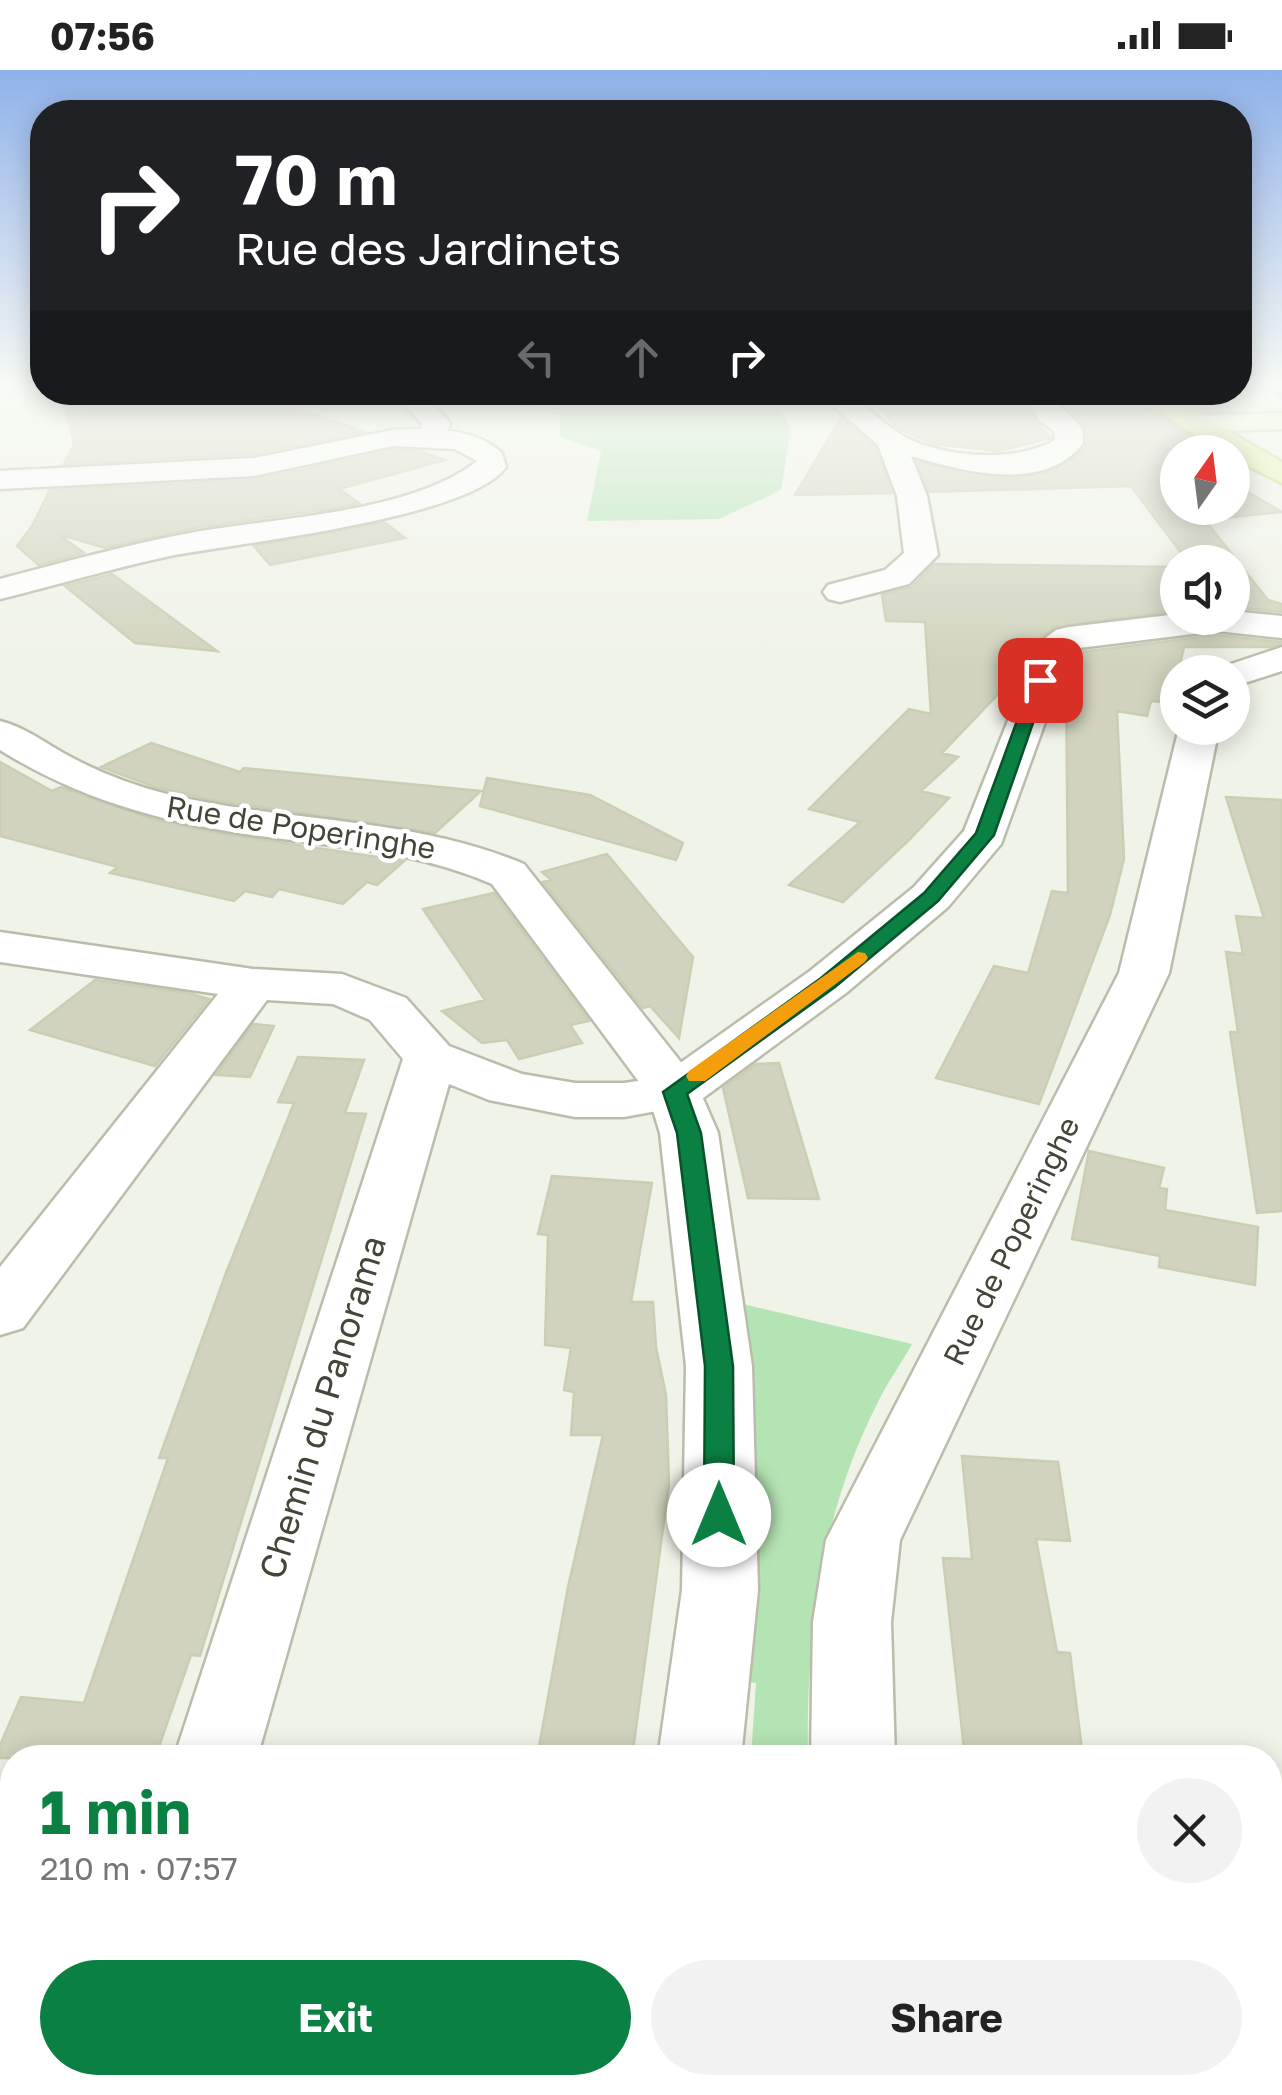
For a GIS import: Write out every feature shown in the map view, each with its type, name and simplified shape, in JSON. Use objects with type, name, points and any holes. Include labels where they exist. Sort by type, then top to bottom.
[{"type":"street","points":[[0,589],[196,541],[329,522],[457,486],[470,478]]},
{"type":"street","points":[[840,592],[898,578],[922,554],[906,478]]},
{"type":"street","points":[[0,947],[254,984],[342,989],[388,1009],[430,1058],[510,1088],[558,1098],[624,1100],[674,1092],[828,982],[942,885],[985,835],[1052,651],[1069,638],[1217,620],[1282,627]]},
{"type":"street","points":[[1250,670],[1282,658]]},
{"type":"street","name":"Rue de Poperinghe","points":[[0,733],[85,781],[144,801],[218,817],[418,842],[475,858],[508,874],[674,1092],[689,1133],[719,1366],[720,1590],[701,1745]]},
{"type":"street","name":"Rue de Poperinghe","points":[[853,1745],[852,1622],[863,1540],[1144,973],[1195,745]]},
{"type":"street","points":[[0,1312],[254,984]]},
{"type":"street","name":"Chemin du Panorama","points":[[219,1745],[430,1058]]},
{"type":"green space","points":[[596,478],[783,478],[781,490],[719,519],[587,521]]},
{"type":"green space","points":[[734,1302],[912,1344],[881,1396],[858,1446],[830,1532],[814,1621],[808,1745],[752,1745],[756,1683],[732,1680]]},
{"type":"building","points":[[377,478],[339,489],[359,503],[342,507],[194,528],[105,548],[58,534],[84,553],[39,565],[17,546],[50,490]]},
{"type":"building","points":[[805,478],[887,478],[892,493],[795,495]]},
{"type":"building","points":[[924,478],[1160,478],[1160,525],[1131,486],[929,492]]},
{"type":"building","points":[[1250,493],[1282,512],[1250,515]]},
{"type":"building","points":[[384,522],[405,538],[270,565],[254,546]]},
{"type":"building","points":[[1160,525],[1209,525],[1225,545],[1175,545]]},
{"type":"building","points":[[934,564],[1160,567],[1160,612],[1054,627],[1036,642],[1026,665],[942,753],[958,757],[921,791],[949,798],[843,902],[789,885],[860,822],[809,809],[909,709],[931,714],[925,622],[886,621],[882,595],[912,587]]},
{"type":"building","points":[[112,574],[217,651],[135,643],[65,586]]},
{"type":"building","points":[[1250,577],[1268,600],[1282,604],[1282,612],[1250,609]]},
{"type":"building","points":[[1217,635],[1282,642],[1269,647],[1184,647],[1182,655],[1160,655],[1160,702],[1151,701],[1147,716],[1117,711],[1124,859],[1110,915],[1039,1104],[936,1078],[994,966],[1028,973],[1052,891],[1068,893],[1066,676],[1072,658],[1081,652]]},
{"type":"building","points":[[151,743],[240,772],[244,768],[481,791],[435,833],[212,800],[155,787],[101,767]]},
{"type":"building","points":[[0,762],[52,791],[61,787],[152,819],[404,861],[377,885],[367,882],[343,904],[279,889],[272,897],[245,891],[234,901],[110,873],[118,867],[0,836]]},
{"type":"building","points":[[487,778],[590,795],[683,843],[676,860],[480,806]]},
{"type":"building","points":[[1226,797],[1282,800],[1282,1211],[1257,1213],[1230,1032],[1238,1032],[1226,952],[1243,954],[1236,916],[1264,918]]},
{"type":"building","points":[[607,854],[693,957],[679,1038],[650,1006],[643,1008],[543,882],[551,880],[542,872]]},
{"type":"building","points":[[494,893],[589,1021],[570,1025],[582,1043],[519,1059],[507,1040],[482,1043],[442,1011],[485,1000],[423,909]]},
{"type":"building","points":[[95,980],[209,999],[155,1066],[30,1030]]},
{"type":"building","points":[[253,1024],[274,1026],[250,1077],[216,1075]]},
{"type":"building","points":[[298,1057],[364,1060],[345,1113],[366,1114],[200,1656],[191,1655],[160,1745],[0,1745],[21,1697],[84,1703],[168,1458],[159,1458],[226,1273],[294,1103],[278,1102]]},
{"type":"building","points":[[779,1063],[819,1199],[748,1198],[723,1088],[756,1064]]},
{"type":"building","points":[[1089,1151],[1164,1168],[1159,1188],[1167,1189],[1165,1210],[1258,1227],[1255,1285],[1159,1267],[1160,1256],[1072,1239]]},
{"type":"building","points":[[552,1176],[652,1183],[631,1302],[653,1302],[656,1347],[666,1395],[669,1484],[634,1745],[539,1745],[568,1587],[603,1435],[571,1435],[574,1392],[564,1390],[571,1348],[545,1345],[548,1235],[538,1234]]},
{"type":"building","points":[[962,1456],[1058,1462],[1070,1541],[1036,1539],[1057,1652],[1070,1653],[1081,1745],[964,1745],[943,1558],[972,1559]]},
{"type":"slow traffic","points":[[697,1076],[858,958]]},
{"type":"route","points":[[719,1515],[719,1366],[689,1133],[674,1092],[828,982],[931,897],[985,835],[1040,680]]}]
